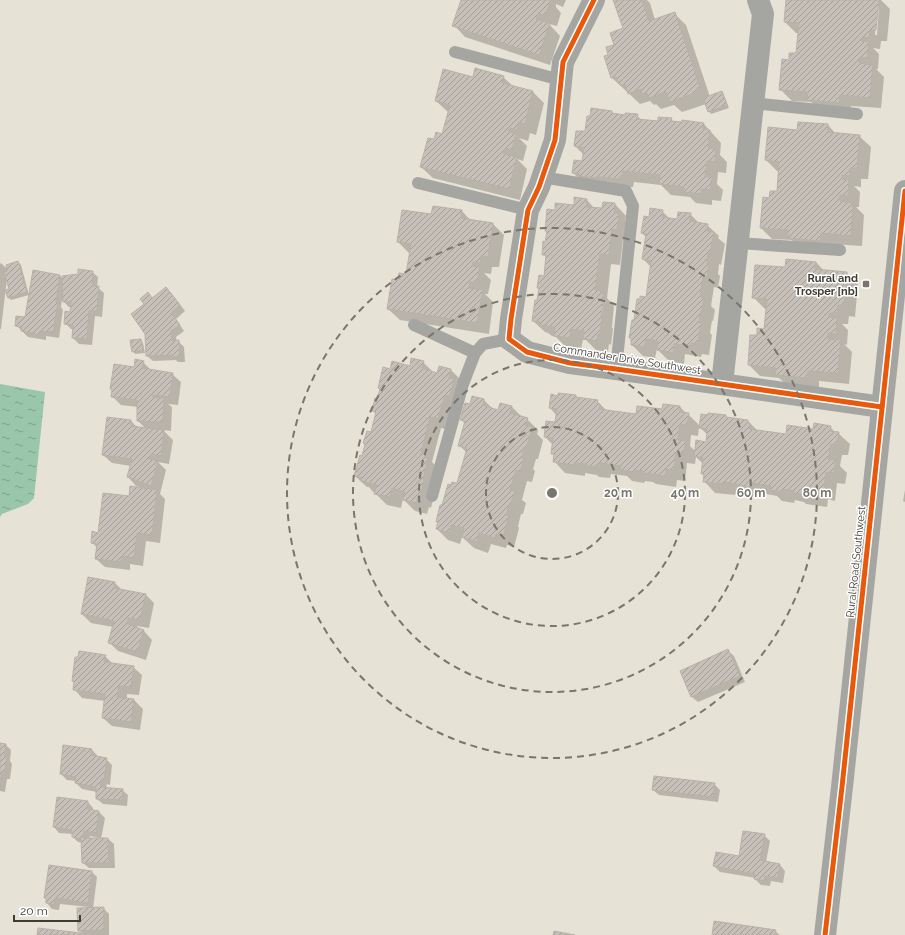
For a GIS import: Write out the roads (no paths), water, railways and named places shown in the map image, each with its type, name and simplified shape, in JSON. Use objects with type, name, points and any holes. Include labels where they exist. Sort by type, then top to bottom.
[{"type":"street","points":[[509,339],[528,210],[539,187],[555,140],[563,62],[594,0]]},
{"type":"street","points":[[722,384],[763,14],[758,0]]},
{"type":"street","name":"Rural Road Southwest","points":[[825,935],[905,191]]},
{"type":"street","name":"Commander Drive Southwest","points":[[509,339],[527,352],[570,363],[882,407]]},
{"type":"lane","points":[[455,52],[561,80]]},
{"type":"lane","points":[[753,103],[857,114]]},
{"type":"lane","points":[[542,177],[626,191],[633,206],[616,369]]},
{"type":"lane","points":[[418,183],[528,210]]},
{"type":"lane","points":[[738,243],[840,250]]},
{"type":"lane","points":[[414,325],[475,353]]},
{"type":"lane","points":[[432,496],[463,384],[475,353],[483,344],[509,339]]},
{"type":"water","points":[[0,384],[45,392],[34,498],[28,504],[2,514],[0,517]]},
{"type":"place","name":"Rural and Trosper [nb]","points":[[866,284]]}]
